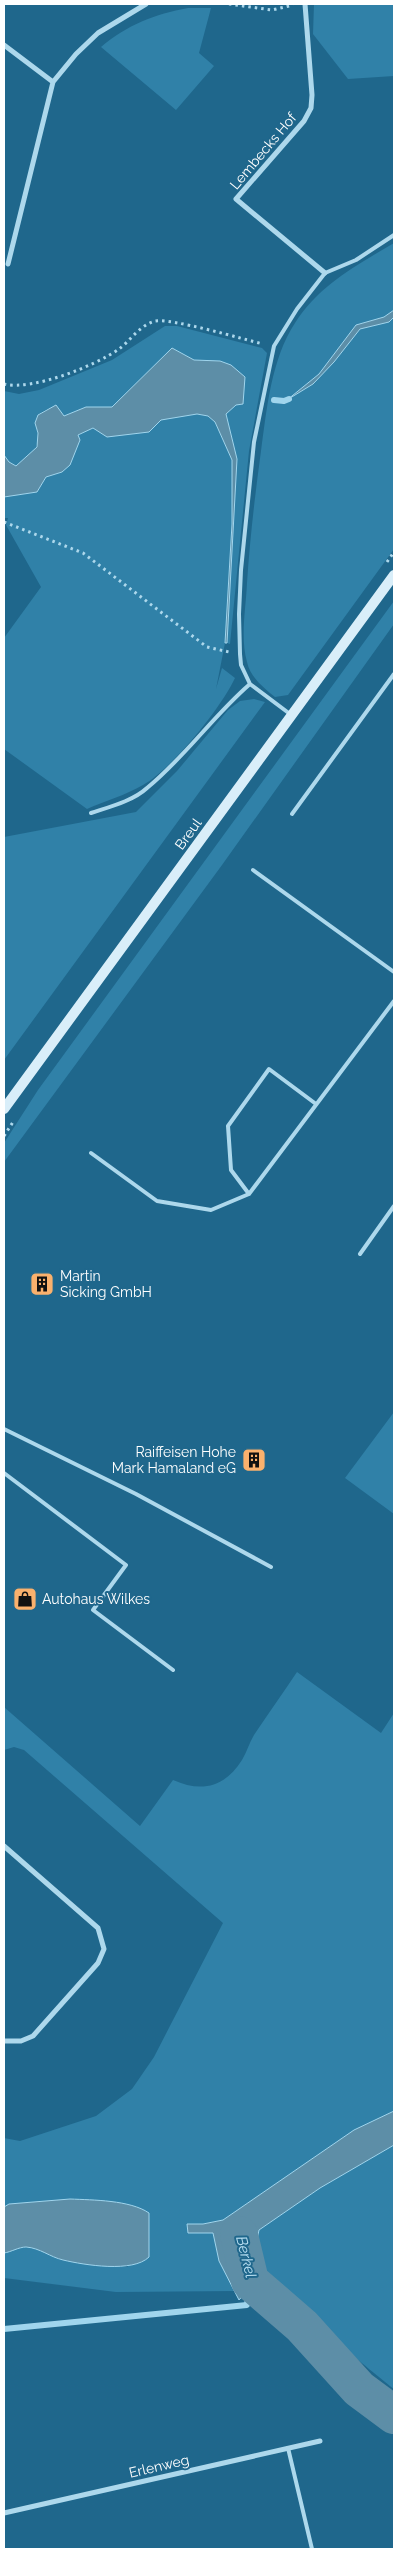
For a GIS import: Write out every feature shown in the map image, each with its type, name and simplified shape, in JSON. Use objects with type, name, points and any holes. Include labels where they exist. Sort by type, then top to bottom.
[{"type":"main road","name":"Breul","points":[[4,1109],[394,575]]},
{"type":"street","points":[[8,264],[53,82],[76,54],[98,34],[146,4]]},
{"type":"street","name":"Lembecks Hof","points":[[305,4],[312,95],[311,108],[304,121],[236,199],[325,273]]},
{"type":"street","points":[[4,45],[53,82]]},
{"type":"street","points":[[4,1846],[98,1928],[104,1950],[98,1963],[32,2036],[21,2042],[4,2041]]},
{"type":"street","name":"Erlenweg","points":[[4,2513],[320,2441]]},
{"type":"lane","points":[[292,716],[250,684],[241,665],[240,654],[241,579],[254,442],[274,346],[297,309],[325,273],[356,260],[394,235]]},
{"type":"lane","points":[[292,814],[394,674]]},
{"type":"lane","points":[[91,814],[146,790],[225,706],[250,684]]},
{"type":"lane","points":[[253,870],[394,972]]},
{"type":"lane","points":[[91,1153],[156,1201],[211,1210],[249,1194],[394,1001]]},
{"type":"lane","points":[[249,1194],[230,1170],[228,1126],[269,1069],[316,1104]]},
{"type":"lane","points":[[360,1254],[394,1206]]},
{"type":"lane","points":[[4,1429],[136,1494],[271,1567]]},
{"type":"lane","points":[[4,1474],[126,1565],[94,1610],[172,1670]]},
{"type":"lane","points":[[288,2448],[312,2549]]},
{"type":"path","points":[[229,4],[272,10],[295,4]]},
{"type":"path","points":[[4,384],[14,386],[34,384],[84,366],[118,349],[135,333],[155,321],[180,324],[274,346]]},
{"type":"path","points":[[4,522],[77,550],[207,647],[240,654]]},
{"type":"shaded area","points":[[314,4],[394,4],[394,76],[348,79],[313,34]]},
{"type":"shaded area","points":[[188,8],[211,8],[199,53],[214,66],[176,110],[101,47],[121,32],[153,17]]},
{"type":"shaded area","points":[[394,243],[394,310],[384,317],[356,325],[319,374],[290,398],[313,384],[360,329],[388,322],[394,317],[394,549],[288,695],[275,697],[251,673],[245,652],[244,633],[248,566],[255,500],[268,401],[275,368],[287,337],[295,323],[315,298],[340,277]]},
{"type":"shaded area","points":[[165,326],[177,326],[262,348],[267,353],[249,451],[230,644],[227,643],[237,459],[225,420],[226,414],[236,405],[203,361],[194,360],[172,348],[112,407],[86,407],[64,416],[54,407],[45,410],[37,418],[38,440],[33,453],[16,466],[9,462],[4,455],[4,391],[19,394],[39,390],[112,360]]},
{"type":"shaded area","points":[[197,414],[208,416],[215,422],[232,460],[232,524],[225,643],[216,689],[222,668],[235,678],[219,705],[195,737],[168,766],[136,789],[87,809],[4,749],[4,638],[41,587],[6,525],[8,518],[4,518],[4,497],[37,492],[46,477],[62,472],[74,442],[84,431]]},
{"type":"shaded area","points":[[394,601],[394,624],[222,865],[4,1162],[4,1143],[38,1090]]},
{"type":"shaded area","points":[[254,699],[265,702],[4,1060],[4,837],[136,812],[177,771],[228,710],[240,701]]},
{"type":"shaded area","points":[[394,1412],[394,1514],[345,1478]]},
{"type":"shaded area","points":[[297,1672],[381,1733],[394,1713],[394,2111],[354,2130],[223,2220],[203,2224],[188,2233],[213,2233],[219,2261],[236,2291],[116,2292],[4,2278],[4,2253],[23,2247],[37,2249],[61,2260],[128,2267],[102,2201],[70,2199],[9,2204],[4,2207],[4,2138],[20,2141],[96,2116],[132,2089],[154,2057],[223,1923],[24,1750],[14,1747],[4,1750],[4,1707],[140,1826],[173,1780],[203,1787],[220,1782],[228,1776],[242,1760],[254,1735]]},
{"type":"shaded area","points":[[394,2145],[394,2389],[294,2304],[260,2268],[254,2254],[259,2230],[320,2188]]},
{"type":"water","points":[[394,310],[394,317],[389,322],[360,329],[334,362],[313,384],[287,400],[319,374],[356,325],[384,317]]},
{"type":"water","points":[[172,348],[194,360],[220,361],[231,365],[245,377],[243,404],[236,405],[226,414],[237,459],[227,643],[225,643],[232,524],[232,460],[215,422],[208,416],[197,414],[161,420],[149,432],[107,437],[93,428],[78,435],[80,440],[70,465],[62,472],[46,477],[37,492],[4,497],[4,455],[9,462],[16,466],[37,447],[38,433],[35,423],[38,415],[56,405],[64,416],[86,407],[112,407]]},
{"type":"water","points":[[394,2111],[394,2145],[320,2188],[259,2230],[254,2256],[263,2272],[239,2300],[219,2261],[213,2233],[188,2233],[187,2224],[203,2224],[223,2220],[354,2130]]},
{"type":"water","points":[[70,2199],[122,2203],[132,2205],[149,2213],[149,2257],[142,2262],[132,2265],[108,2266],[63,2260],[26,2247],[4,2253],[4,2207],[9,2204]]},
{"type":"waterway","points":[[274,400],[284,401],[289,399]]},
{"type":"waterway","name":"Berkel","points":[[239,2235],[250,2281],[302,2326],[359,2389],[394,2415]]},
{"type":"waterway","points":[[4,2329],[247,2305],[250,2281]]},
{"type":"place","name":"Martin Sicking GmbH","points":[[42,1284]]},
{"type":"place","name":"Raiffeisen Hohe Mark Hamaland eG","points":[[254,1460]]},
{"type":"place","name":"Autohaus Wilkes","points":[[25,1599]]}]
